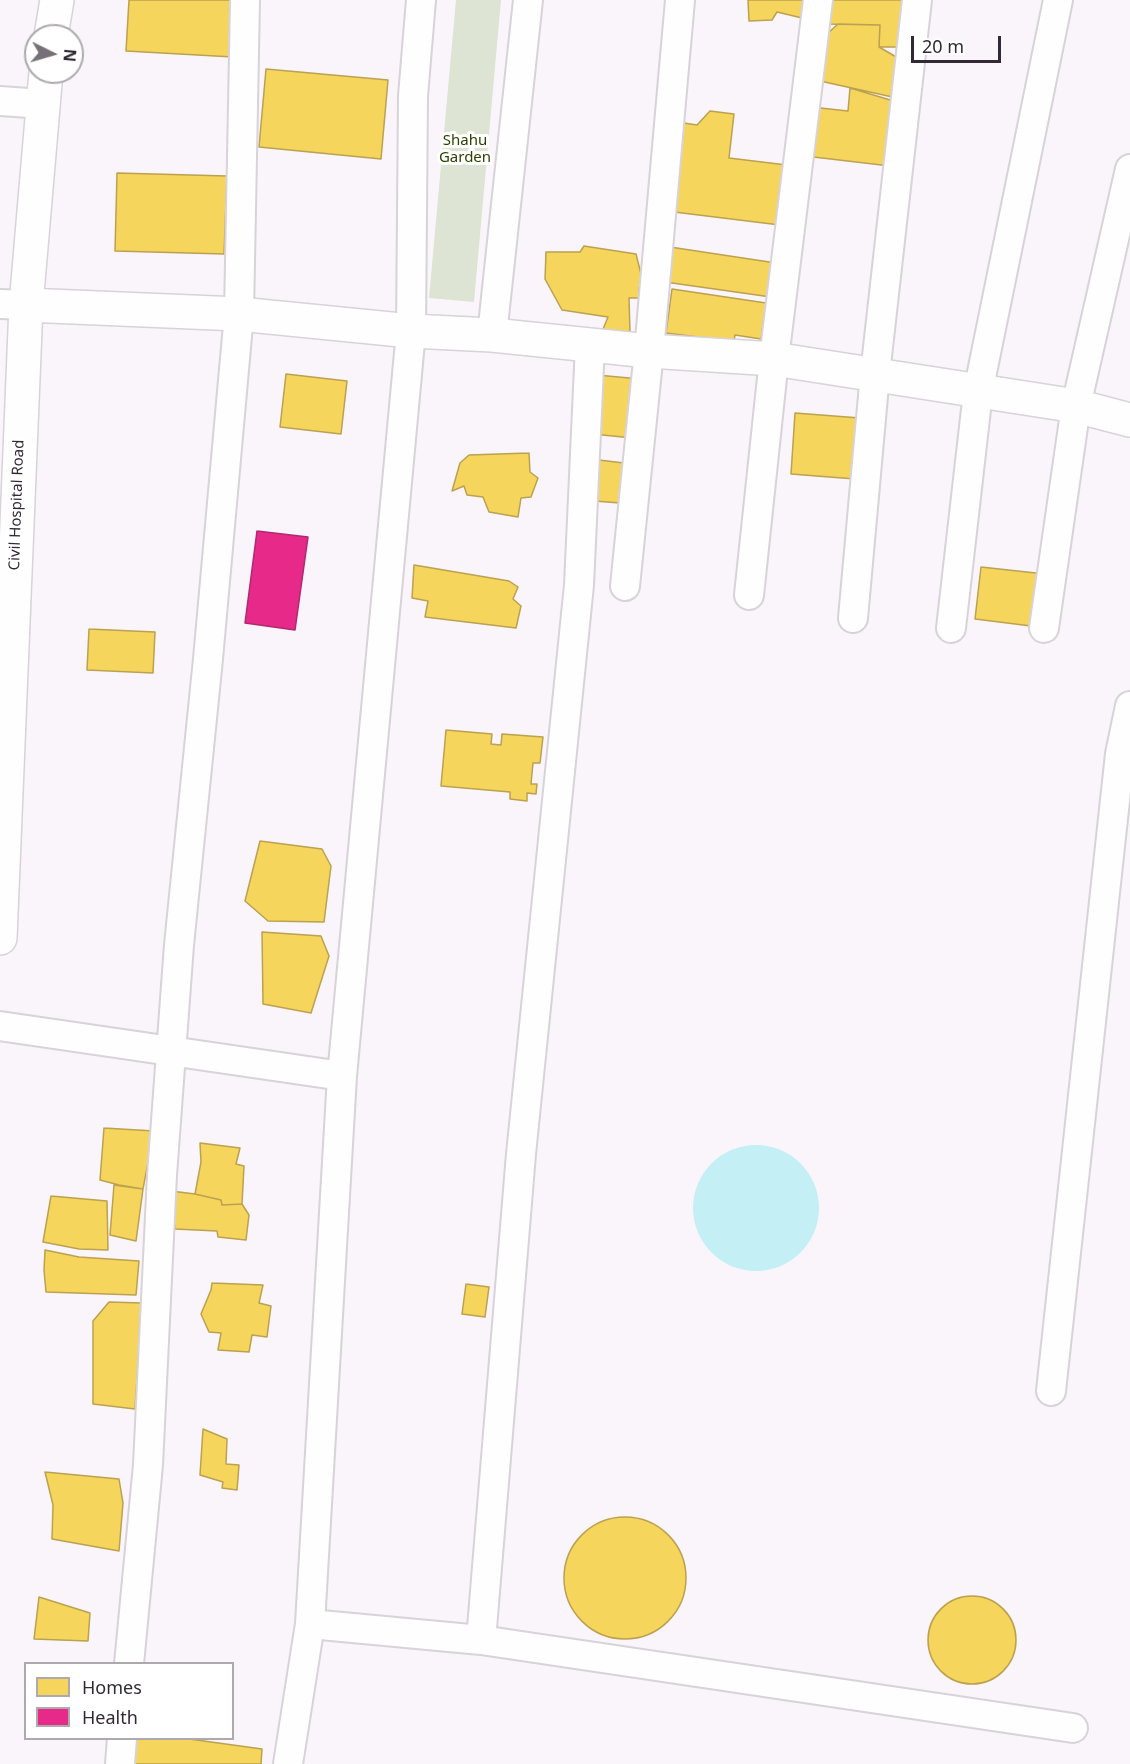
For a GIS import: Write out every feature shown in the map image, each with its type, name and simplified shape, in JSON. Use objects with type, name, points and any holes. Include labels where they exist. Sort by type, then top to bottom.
[{"type":"street","points":[[53,24],[57,0]]},
{"type":"street","points":[[129,1662],[148,1465],[162,1175],[179,945],[239,314],[245,0]]},
{"type":"street","points":[[288,1764],[310,1624],[342,1076],[411,331],[413,96],[421,0]]},
{"type":"street","points":[[492,335],[528,0]]},
{"type":"street","points":[[625,586],[649,351],[680,0]]},
{"type":"street","points":[[749,595],[774,359],[818,0]]},
{"type":"street","points":[[853,618],[875,374],[917,0]]},
{"type":"street","points":[[951,628],[978,392],[1058,0]]},
{"type":"street","points":[[0,101],[44,88]]},
{"type":"street","name":"Civil Hospital Road","points":[[0,938],[13,305],[44,88]]},
{"type":"street","points":[[1044,628],[1076,406],[1130,169]]},
{"type":"street","points":[[13,305],[239,314],[411,331],[492,335],[649,351],[774,359],[1076,406],[1130,420]]},
{"type":"street","points":[[481,1640],[521,1154],[579,585],[590,345]]},
{"type":"street","points":[[1051,1391],[1120,754],[1130,706]]},
{"type":"street","points":[[0,1026],[342,1076]]},
{"type":"street","points":[[310,1624],[481,1640],[1073,1728]]},
{"type":"street","points":[[120,1764],[122,1740]]},
{"type":"green space","name":"Shahu Garden","points":[[456,0],[501,0],[474,302],[429,298]]},
{"type":"water","points":[[756,1145],[780,1149],[801,1163],[815,1184],[819,1208],[815,1232],[801,1253],[780,1267],[756,1271],[732,1267],[711,1253],[697,1232],[693,1208],[697,1184],[711,1163],[732,1149]]},
{"type":"building: Homes","points":[[129,0],[237,0],[233,57],[126,51]]},
{"type":"building: Homes","points":[[748,0],[806,0],[802,18],[777,12],[772,20],[749,21]]},
{"type":"building: Homes","points":[[825,0],[905,0],[905,47],[879,47],[880,25],[827,24]]},
{"type":"building: Homes","points":[[838,24],[880,25],[879,47],[898,58],[897,98],[811,79],[818,42]]},
{"type":"building: Homes","points":[[266,69],[388,80],[381,159],[259,147]]},
{"type":"building: Homes","points":[[850,88],[897,102],[890,166],[805,156],[811,107],[848,111]]},
{"type":"building: Homes","points":[[710,111],[734,114],[729,158],[795,166],[788,226],[666,211],[677,122],[697,125]]},
{"type":"building: Homes","points":[[117,173],[227,176],[224,254],[115,251]]},
{"type":"building: Homes","points":[[584,246],[636,254],[641,274],[648,277],[639,288],[639,298],[629,298],[630,333],[601,334],[608,317],[562,310],[545,279],[546,252],[580,252]]},
{"type":"building: Homes","points":[[670,247],[776,263],[771,297],[665,282]]},
{"type":"building: Homes","points":[[672,289],[766,303],[761,339],[735,335],[733,347],[706,338],[666,333]]},
{"type":"building: Homes","points":[[286,374],[347,381],[341,434],[280,427]]},
{"type":"building: Homes","points":[[597,375],[640,379],[633,438],[592,434]]},
{"type":"building: Homes","points":[[795,413],[860,418],[855,479],[791,474]]},
{"type":"building: Homes","points":[[529,453],[530,472],[538,478],[531,497],[521,498],[518,517],[489,512],[483,497],[467,495],[464,486],[452,491],[460,463],[469,455]]},
{"type":"building: Homes","points":[[599,460],[624,463],[620,503],[594,501]]},
{"type":"building: Homes","points":[[414,565],[509,581],[518,587],[513,599],[521,606],[516,628],[425,617],[428,601],[412,598]]},
{"type":"building: Homes","points":[[981,567],[1045,574],[1039,627],[975,619]]},
{"type":"building: Homes","points":[[89,629],[155,632],[153,673],[87,670]]},
{"type":"building: Homes","points":[[446,730],[492,734],[491,744],[501,745],[502,734],[543,737],[540,763],[533,763],[531,784],[537,784],[536,794],[527,793],[527,801],[510,799],[510,792],[441,786]]},
{"type":"building: Homes","points":[[260,841],[322,849],[331,866],[324,922],[268,921],[245,901]]},
{"type":"building: Homes","points":[[262,932],[321,936],[329,956],[311,1013],[263,1004]]},
{"type":"building: Homes","points":[[104,1128],[154,1131],[143,1189],[100,1180]]},
{"type":"building: Homes","points":[[200,1143],[240,1148],[236,1164],[244,1166],[242,1204],[222,1205],[221,1200],[195,1194],[201,1162]]},
{"type":"building: Homes","points":[[114,1185],[143,1189],[136,1241],[110,1235]]},
{"type":"building: Homes","points":[[171,1191],[221,1200],[222,1205],[242,1204],[249,1215],[246,1240],[218,1237],[217,1231],[175,1229]]},
{"type":"building: Homes","points":[[51,1196],[107,1201],[108,1250],[79,1249],[43,1242]]},
{"type":"building: Homes","points":[[45,1250],[79,1257],[139,1261],[136,1295],[46,1292]]},
{"type":"building: Homes","points":[[212,1283],[263,1285],[259,1303],[271,1306],[267,1337],[252,1335],[249,1352],[218,1350],[221,1333],[209,1332],[201,1314]]},
{"type":"building: Homes","points":[[466,1284],[489,1287],[485,1317],[462,1314]]},
{"type":"building: Homes","points":[[109,1302],[142,1303],[135,1409],[93,1404],[93,1321]]},
{"type":"building: Homes","points":[[203,1429],[227,1439],[226,1464],[239,1465],[237,1490],[222,1488],[223,1482],[200,1475]]},
{"type":"building: Homes","points":[[45,1472],[119,1479],[123,1503],[119,1551],[52,1539],[53,1505]]},
{"type":"building: Homes","points":[[625,1517],[648,1522],[659,1527],[668,1535],[676,1544],[681,1555],[686,1578],[681,1601],[676,1612],[668,1621],[659,1629],[648,1634],[625,1639],[602,1634],[591,1629],[582,1621],[574,1612],[569,1601],[564,1578],[569,1555],[574,1544],[582,1535],[591,1527],[602,1522]]},
{"type":"building: Homes","points":[[972,1596],[989,1599],[1003,1609],[1013,1623],[1016,1640],[1013,1657],[1003,1671],[989,1681],[972,1684],[955,1681],[941,1671],[931,1657],[928,1640],[931,1623],[941,1609],[955,1599]]},
{"type":"building: Homes","points":[[39,1597],[90,1613],[88,1641],[34,1639]]},
{"type":"building: Homes","points":[[129,1740],[197,1740],[262,1749],[261,1764],[126,1764]]},
{"type":"building: Health","points":[[257,531],[308,537],[295,630],[245,623]]}]
